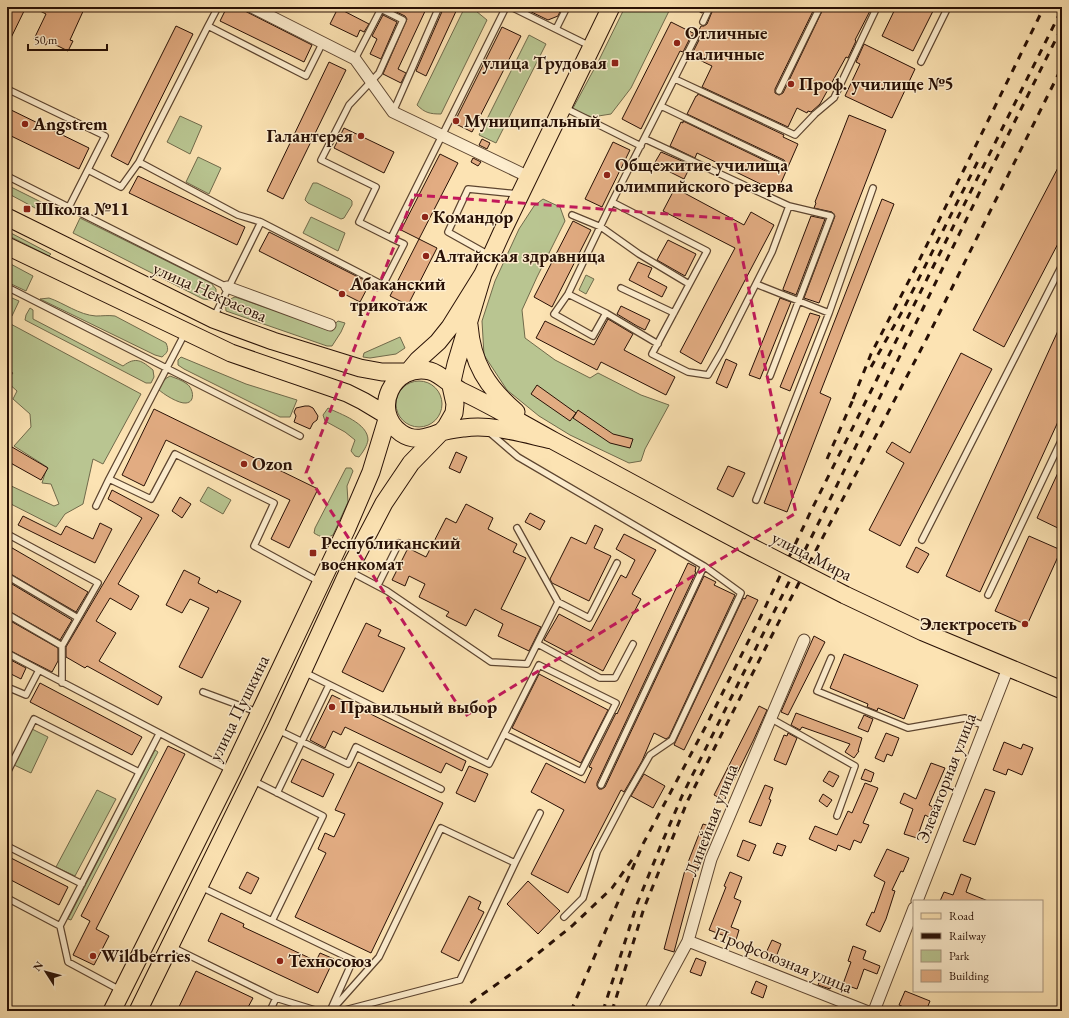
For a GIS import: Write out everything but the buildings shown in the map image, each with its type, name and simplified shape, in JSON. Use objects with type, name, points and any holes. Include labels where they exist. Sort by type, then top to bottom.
[{"type":"main road","points":[[552,440],[496,428],[484,427],[464,428],[440,432],[431,437],[421,439],[410,437],[397,429],[388,416],[386,406],[387,396],[392,386],[399,378],[408,372],[418,360],[438,342],[450,327],[483,274],[611,7]]},
{"type":"main road","name":"улица Некрасова","points":[[7,217],[213,319],[273,341],[360,368],[382,372],[408,372]]},
{"type":"main road","points":[[7,246],[231,353],[347,393],[388,416]]},
{"type":"main road","points":[[138,1011],[276,729],[349,570],[392,490],[411,463],[451,420],[455,404],[451,386],[483,274]]},
{"type":"main road","points":[[469,320],[470,339],[481,372],[508,405],[552,440]]},
{"type":"main road","points":[[408,372],[416,370],[432,372],[440,376],[451,386],[509,415],[552,440]]},
{"type":"main road","name":"улица Пушкина","points":[[112,1011],[232,771],[321,583],[362,493],[376,457],[388,416]]},
{"type":"main road","name":"улица Мира","points":[[552,440],[751,547],[845,595],[923,632],[1062,690]]},
{"type":"street","points":[[252,7],[355,59],[392,112],[529,177]]},
{"type":"street","points":[[227,287],[330,326]]},
{"type":"street","name":"Линейная улица","points":[[650,1011],[688,941],[710,859],[804,640]]},
{"type":"street","name":"Элеваторная улица","points":[[917,900],[1008,668]]},
{"type":"street","points":[[874,1011],[913,911]]},
{"type":"street","name":"Профсоюзная улица","points":[[688,941],[866,1011]]},
{"type":"lane","points":[[88,170],[121,187],[139,162],[218,7]]},
{"type":"lane","points":[[392,112],[439,7]]},
{"type":"lane","points":[[391,238],[506,7]]},
{"type":"lane","points":[[511,7],[591,47]]},
{"type":"lane","points":[[556,29],[567,7]]},
{"type":"lane","points":[[703,22],[710,7]]},
{"type":"lane","points":[[779,91],[820,7]]},
{"type":"lane","points":[[675,79],[794,135],[834,98],[876,7]]},
{"type":"lane","points":[[921,62],[948,7]]},
{"type":"lane","points":[[139,162],[238,215],[261,222],[383,285],[404,244],[359,222],[376,187],[321,160],[349,104],[379,73],[403,20],[382,8],[355,59]]},
{"type":"lane","points":[[208,26],[306,76],[323,42]]},
{"type":"lane","points":[[606,313],[593,336],[554,314],[568,294],[612,202],[695,38]]},
{"type":"lane","points":[[7,89],[105,136],[69,207]]},
{"type":"lane","points":[[661,106],[782,164]]},
{"type":"lane","points":[[563,107],[641,146]]},
{"type":"lane","points":[[645,139],[789,206],[830,216],[770,376]]},
{"type":"lane","points":[[7,176],[227,287]]},
{"type":"lane","points":[[756,500],[829,313],[873,188]]},
{"type":"lane","points":[[491,257],[448,232],[468,189],[521,194]]},
{"type":"lane","points":[[612,202],[707,251],[652,354],[688,372],[708,375],[722,351],[772,252],[789,206]]},
{"type":"lane","points":[[572,215],[601,227],[639,254],[689,284]]},
{"type":"lane","points":[[213,319],[227,287],[261,222]]},
{"type":"lane","points":[[922,540],[1062,265]]},
{"type":"lane","points":[[756,284],[829,313]]},
{"type":"lane","points":[[7,287],[167,367],[300,436]]},
{"type":"lane","points":[[621,288],[674,313]]},
{"type":"lane","points":[[568,294],[606,313],[658,344]]},
{"type":"lane","points":[[96,506],[185,332]]},
{"type":"lane","points":[[484,427],[518,457],[704,566],[741,593],[672,740],[650,756],[597,852],[583,898],[564,917]]},
{"type":"lane","points":[[988,595],[1062,439]]},
{"type":"lane","points":[[109,479],[151,499],[175,454],[274,503],[254,546],[321,583]]},
{"type":"lane","points":[[517,528],[558,602],[589,618],[617,563]]},
{"type":"lane","points":[[9,535],[98,583],[62,646],[62,683]]},
{"type":"lane","points":[[378,585],[399,543]]},
{"type":"lane","points":[[601,785],[704,566]]},
{"type":"lane","points":[[349,570],[378,585],[491,662],[527,664],[558,602]]},
{"type":"lane","points":[[7,576],[78,618]]},
{"type":"lane","points":[[7,614],[62,646]]},
{"type":"lane","points":[[538,644],[600,678],[615,678],[633,644]]},
{"type":"lane","points":[[7,653],[232,771]]},
{"type":"lane","points":[[831,658],[817,691],[908,728],[964,718],[985,726]]},
{"type":"lane","points":[[302,671],[489,764],[504,734],[539,665],[616,704],[581,772],[504,734]]},
{"type":"lane","points":[[7,687],[26,695],[39,670]]},
{"type":"lane","points":[[277,793],[329,685]]},
{"type":"lane","points":[[203,692],[259,713]]},
{"type":"lane","points":[[770,718],[855,766],[837,816]]},
{"type":"lane","points":[[7,773],[34,719],[139,772]]},
{"type":"lane","points":[[276,729],[348,764],[356,747],[440,789]]},
{"type":"lane","points":[[122,991],[68,962],[60,926],[159,734]]},
{"type":"lane","points":[[251,780],[323,816],[272,921]]},
{"type":"lane","points":[[341,1011],[460,980],[540,813]]},
{"type":"lane","points":[[330,1011],[379,957],[441,828],[516,863]]},
{"type":"lane","points":[[7,846],[82,884]]},
{"type":"lane","points":[[200,886],[353,960],[330,1011]]},
{"type":"lane","points":[[7,898],[60,926]]},
{"type":"lane","points":[[170,946],[276,998],[318,1011]]},
{"type":"lane","points":[[270,1011],[276,998]]},
{"type":"highlighted area","points":[[414,195],[734,219],[796,513],[465,716],[306,473]]},
{"type":"green space","points":[[625,7],[671,7],[631,88],[611,114],[592,117],[572,110],[599,60]]},
{"type":"green space","points":[[463,11],[476,11],[487,20],[441,114],[434,114],[423,110],[417,105]]},
{"type":"green space","points":[[529,35],[546,44],[496,143],[479,135]]},
{"type":"green space","points":[[180,116],[202,126],[190,154],[167,142]]},
{"type":"green space","points":[[198,157],[221,168],[209,194],[186,182]]},
{"type":"green space","points":[[313,183],[317,183],[352,201],[352,205],[344,218],[341,219],[308,203],[305,200]]},
{"type":"green space","points":[[7,185],[63,213],[50,216],[9,194],[7,195]]},
{"type":"green space","points":[[543,199],[560,207],[565,221],[522,310],[525,338],[555,360],[590,378],[598,373],[641,395],[669,405],[645,449],[641,461],[629,463],[570,435],[539,416],[507,390],[484,355],[482,321],[495,281],[519,229],[534,206]]},
{"type":"green space","points":[[311,217],[345,233],[338,251],[303,233]]},
{"type":"green space","points":[[80,218],[211,283],[216,289],[216,295],[211,300],[203,299],[73,233]]},
{"type":"green space","points":[[7,231],[51,254],[49,256],[7,235]]},
{"type":"green space","points":[[7,262],[33,276],[26,291],[7,282]]},
{"type":"green space","points":[[586,275],[594,279],[586,294],[579,290]]},
{"type":"green space","points":[[235,297],[329,329],[338,321],[345,323],[332,346],[327,346],[226,311],[227,302]]},
{"type":"green space","points":[[7,298],[12,298],[19,301],[12,316],[7,313]]},
{"type":"green space","points":[[49,298],[90,315],[115,316],[166,343],[166,354],[162,357],[155,355],[40,299]]},
{"type":"green space","points":[[30,308],[33,310],[33,319],[123,366],[135,360],[146,364],[153,370],[154,377],[151,383],[146,383],[25,320]]},
{"type":"green space","points":[[7,322],[141,394],[103,464],[93,459],[83,504],[65,514],[56,527],[7,502],[7,484],[54,506],[59,504],[51,484],[42,483],[47,467],[14,446],[31,427],[30,414],[13,399],[17,391],[7,382],[13,373],[7,369]]},
{"type":"green space","points":[[400,337],[405,348],[396,354],[370,358],[363,357],[364,353]]},
{"type":"green space","points":[[181,357],[246,384],[297,400],[290,417],[280,417],[184,369],[178,365],[178,360]]},
{"type":"green space","points":[[170,376],[183,381],[189,386],[192,392],[192,398],[189,402],[183,403],[175,400],[158,389],[165,379]]},
{"type":"green space","points":[[424,381],[436,387],[441,395],[441,413],[436,421],[428,426],[414,427],[402,421],[397,413],[396,399],[402,387],[410,382]]},
{"type":"green space","points":[[328,408],[359,424],[367,434],[367,444],[359,457],[355,456],[351,451],[355,440],[345,432],[325,421],[323,415]]},
{"type":"green space","points":[[346,468],[351,468],[353,471],[347,486],[348,502],[333,535],[325,537],[319,536],[314,533],[315,528]]},
{"type":"green space","points":[[208,487],[231,500],[223,514],[200,501]]},
{"type":"green space","points":[[32,729],[48,737],[31,773],[14,765]]},
{"type":"green space","points":[[155,750],[158,752],[71,920],[68,919]]},
{"type":"green space","points":[[97,790],[116,799],[75,876],[56,867]]},
{"type":"railway","points":[[853,399],[871,354],[915,269],[1044,7]]},
{"type":"railway","points":[[571,1011],[643,844],[707,724],[811,511],[1062,9]]},
{"type":"railway","points":[[603,1011],[637,904],[682,796],[820,520],[987,177],[1062,27]]},
{"type":"railway","points":[[612,1011],[644,908],[688,800],[790,600],[928,336],[1062,67]]},
{"type":"railway","points":[[871,367],[903,310],[980,157]]},
{"type":"railway","points":[[827,459],[855,395]]},
{"type":"railway","points":[[459,1011],[521,967],[572,926],[612,888],[634,857]]},
{"type":"place","name":"Отличные наличные","points":[[677,43]]},
{"type":"place","name":"улица Трудовая","points":[[615,63]]},
{"type":"place","name":"Проф. училище №5","points":[[791,84]]},
{"type":"place","name":"Муниципальный","points":[[456,121]]},
{"type":"place","name":"Angstrem","points":[[25,124]]},
{"type":"place","name":"Галантерея","points":[[361,136]]},
{"type":"place","name":"Общежитие училища олимпийского резерва","points":[[607,175]]},
{"type":"place","name":"Школа №11","points":[[27,209]]},
{"type":"place","name":"Командор","points":[[425,217]]},
{"type":"place","name":"Алтайская здравница","points":[[426,256]]},
{"type":"place","name":"Абаканский трикотаж","points":[[342,294]]},
{"type":"place","name":"Ozon","points":[[244,464]]},
{"type":"place","name":"Республиканский военкомат","points":[[313,553]]},
{"type":"place","name":"Электросеть","points":[[1025,624]]},
{"type":"place","name":"Правильный выбор","points":[[332,707]]},
{"type":"place","name":"Wildberries","points":[[93,956]]},
{"type":"place","name":"Техносоюз","points":[[280,961]]}]
